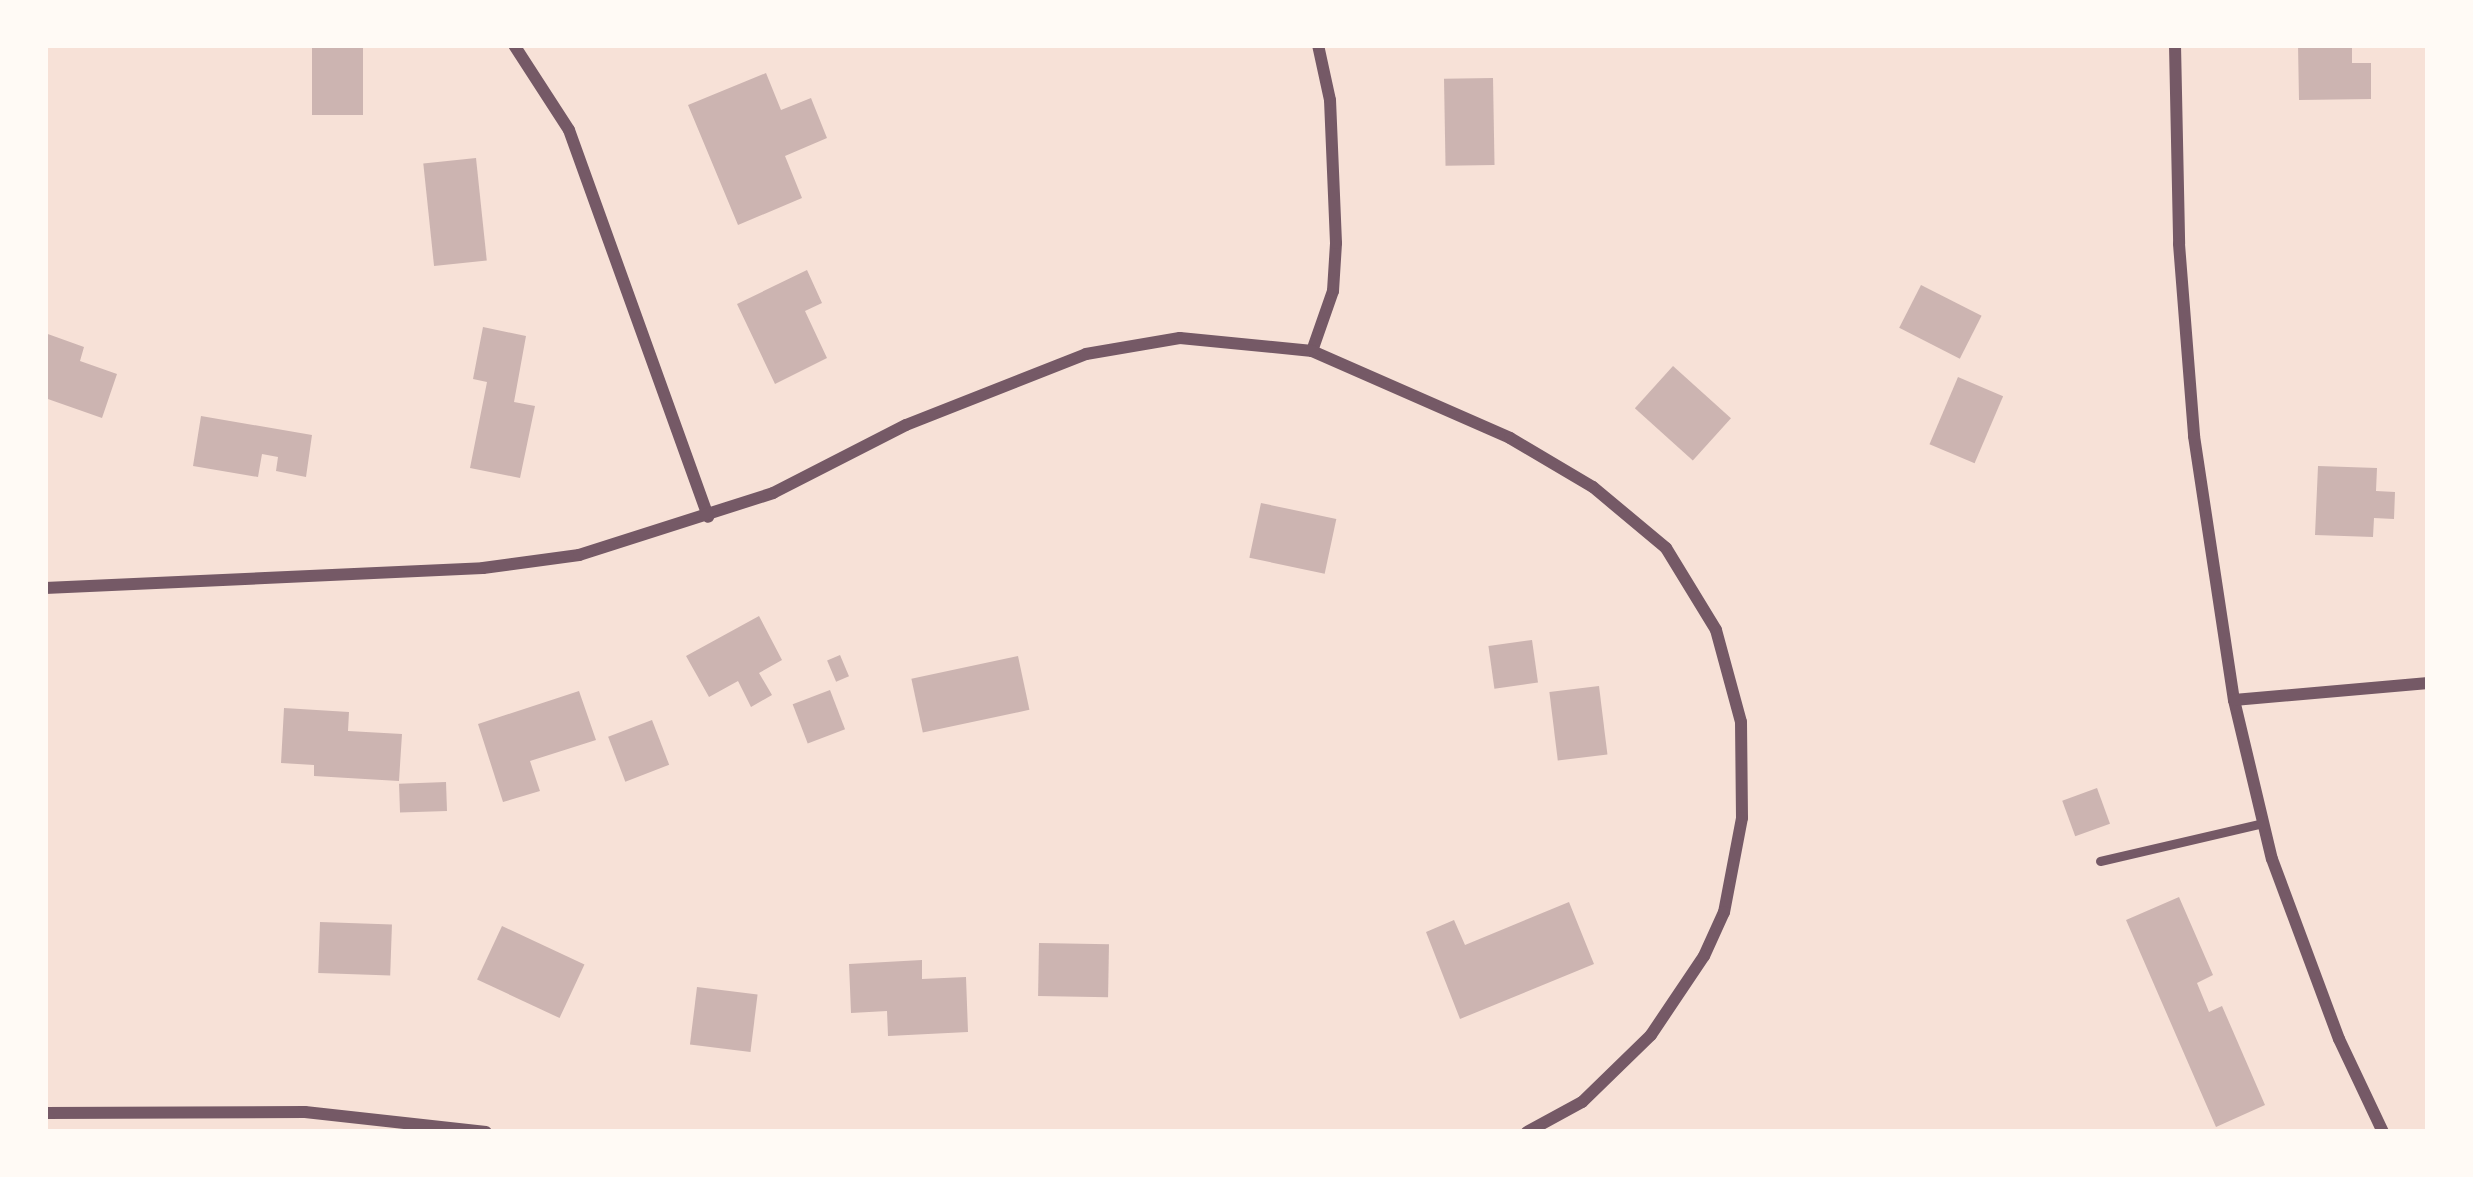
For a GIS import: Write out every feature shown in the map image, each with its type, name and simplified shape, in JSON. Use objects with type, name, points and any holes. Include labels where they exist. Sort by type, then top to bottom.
[{"type":"street","points":[[514,45],[569,130],[709,517]]},
{"type":"street","points":[[1312,351],[1333,291],[1336,243],[1330,100],[1318,45]]},
{"type":"street","points":[[2175,45],[2179,244],[2194,436],[2234,700],[2263,823],[2339,1039],[2384,1132]]},
{"type":"street","points":[[45,588],[483,568],[579,555],[773,493],[906,425],[1086,353],[1180,338],[1312,351],[1510,438],[1593,487],[1666,548],[1716,630],[1741,722],[1742,818],[1724,912],[1704,956],[1651,1035],[1582,1102],[1527,1132]]},
{"type":"street","points":[[2234,700],[2428,683]]},
{"type":"street","points":[[45,1113],[305,1112],[486,1132]]},
{"type":"lane","points":[[2100,861],[2263,823]]},
{"type":"building","points":[[312,45],[363,45],[363,115],[312,115]]},
{"type":"building","points":[[2298,45],[2352,45],[2352,63],[2371,63],[2371,99],[2299,100]]},
{"type":"building","points":[[766,73],[781,110],[811,98],[827,138],[785,156],[802,198],[738,225],[688,105]]},
{"type":"building","points":[[1493,78],[1495,165],[1446,166],[1444,79]]},
{"type":"building","points":[[476,158],[487,260],[434,266],[423,164]]},
{"type":"building","points":[[807,270],[822,303],[805,311],[827,358],[775,384],[737,304]]},
{"type":"building","points":[[1921,285],[1982,316],[1960,359],[1899,328]]},
{"type":"building","points":[[483,327],[526,336],[514,402],[535,406],[520,478],[470,468],[487,382],[473,379]]},
{"type":"building","points":[[45,333],[84,347],[80,361],[117,374],[102,418],[45,398]]},
{"type":"building","points":[[1673,366],[1731,418],[1693,461],[1635,408]]},
{"type":"building","points":[[1958,377],[2003,396],[1975,463],[1929,444]]},
{"type":"building","points":[[201,416],[312,435],[306,477],[276,471],[278,457],[262,454],[258,477],[193,466]]},
{"type":"building","points":[[2318,466],[2377,468],[2376,491],[2395,492],[2394,519],[2374,518],[2373,537],[2315,535]]},
{"type":"building","points":[[1261,503],[1336,519],[1325,574],[1249,558]]},
{"type":"building","points":[[759,616],[782,660],[759,673],[772,695],[751,707],[738,681],[709,697],[686,656]]},
{"type":"building","points":[[1532,640],[1538,683],[1494,689],[1488,646]]},
{"type":"building","points":[[840,655],[849,676],[836,682],[827,660]]},
{"type":"building","points":[[1018,656],[1029,710],[923,732],[911,679]]},
{"type":"building","points":[[1599,686],[1607,754],[1558,761],[1549,692]]},
{"type":"building","points":[[830,690],[845,729],[808,744],[793,704]]},
{"type":"building","points":[[579,691],[596,740],[530,761],[540,791],[503,802],[478,724]]},
{"type":"building","points":[[284,708],[349,712],[348,731],[402,734],[399,781],[314,776],[314,765],[281,763]]},
{"type":"building","points":[[652,720],[669,765],[625,782],[608,737]]},
{"type":"building","points":[[446,782],[447,811],[400,813],[399,784]]},
{"type":"building","points":[[2097,788],[2110,824],[2075,836],[2062,801]]},
{"type":"building","points":[[2179,897],[2213,975],[2197,983],[2209,1012],[2222,1006],[2265,1105],[2216,1127],[2126,920]]},
{"type":"building","points":[[1569,902],[1594,964],[1460,1019],[1426,932],[1454,920],[1465,945]]},
{"type":"building","points":[[320,922],[392,925],[390,975],[318,973]]},
{"type":"building","points":[[502,926],[584,964],[560,1018],[477,979]]},
{"type":"building","points":[[1039,943],[1109,944],[1108,997],[1038,996]]},
{"type":"building","points":[[922,960],[922,979],[966,977],[968,1032],[888,1036],[887,1011],[851,1013],[849,964]]},
{"type":"building","points":[[697,987],[758,994],[750,1052],[690,1045]]}]
